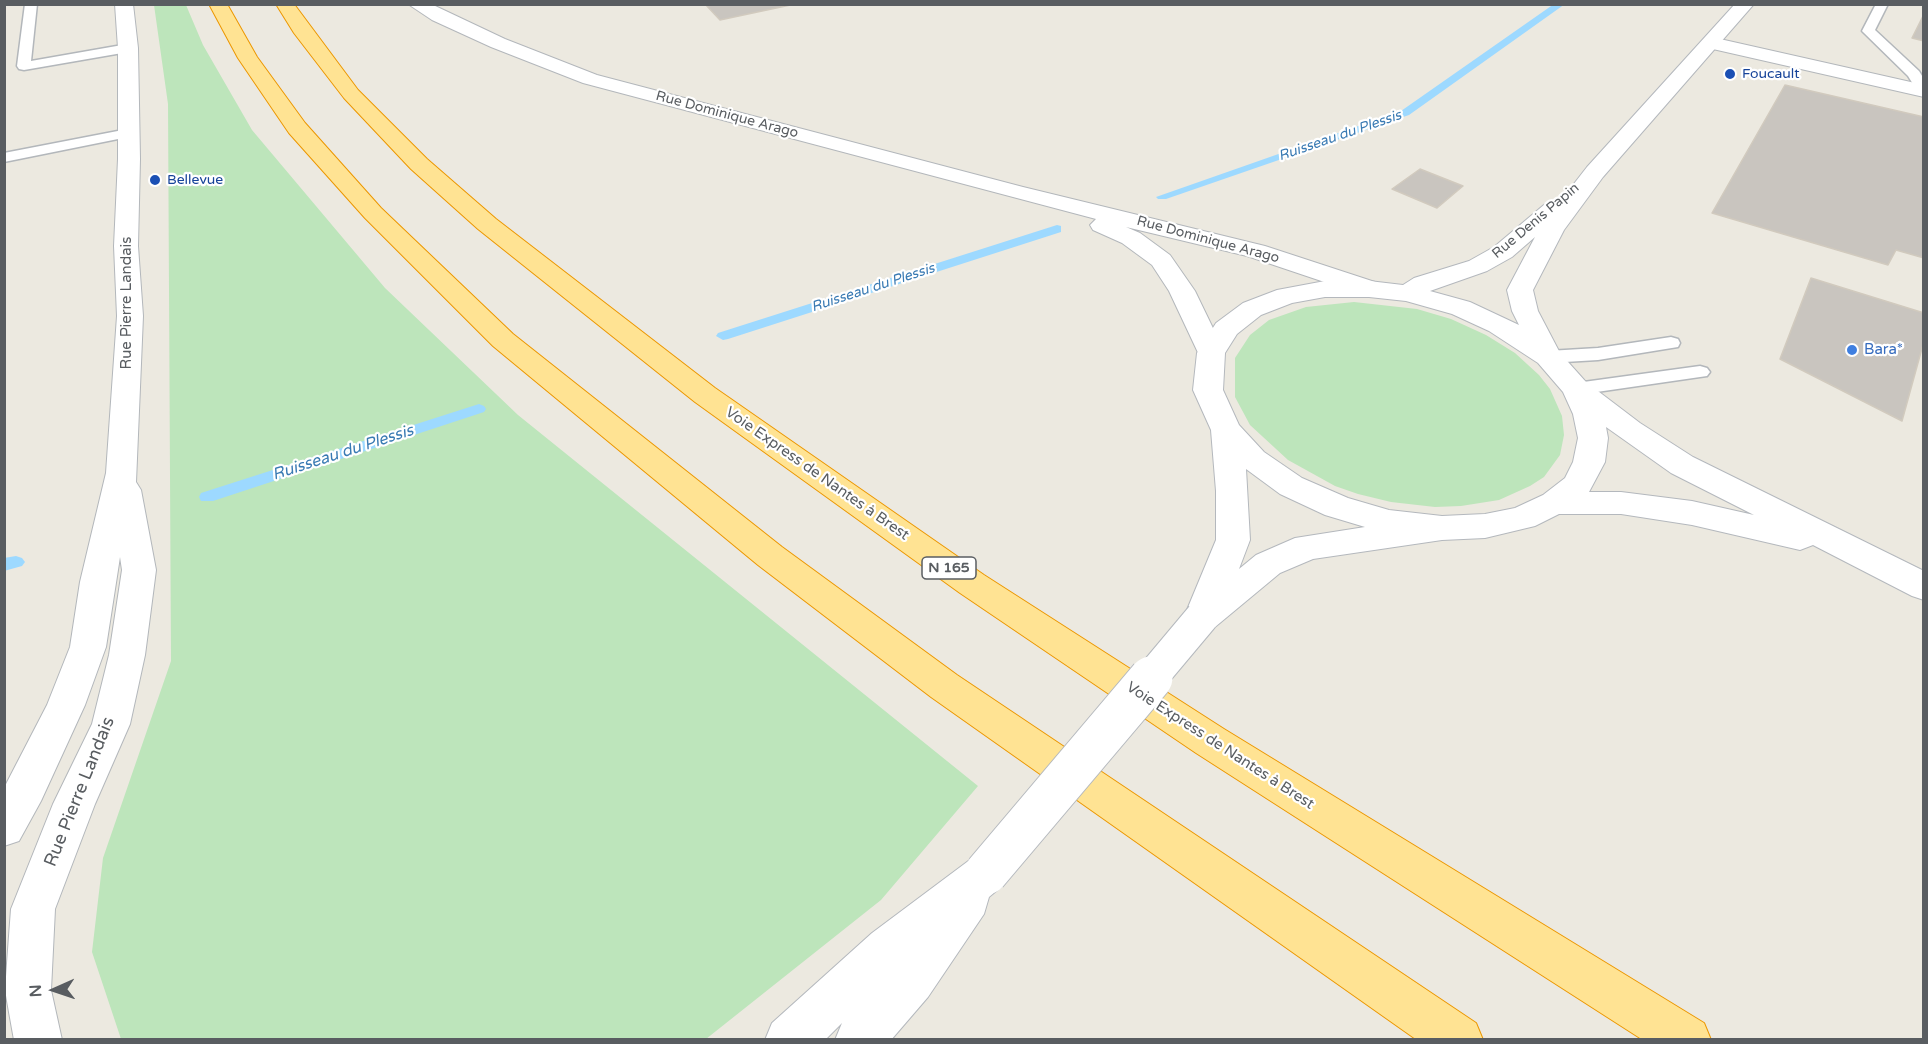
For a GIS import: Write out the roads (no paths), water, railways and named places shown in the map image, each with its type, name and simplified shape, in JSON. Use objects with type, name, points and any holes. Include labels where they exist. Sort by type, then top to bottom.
[{"type":"highway","points":[[218,4],[249,58],[297,128],[373,213],[503,340],[770,556],[944,686],[1459,1040]]},
{"type":"highway","name":"Voie Express de Nantes à Brest","points":[[285,4],[301,29],[351,94],[419,164],[524,254],[705,395],[972,584],[1210,741],[1687,1040]]},
{"type":"main road","name":"Rue Pierre Landais","points":[[4,827],[27,788],[66,705],[88,647],[97,582],[122,473],[129,336],[126,246],[128,48],[124,4]]},
{"type":"main road","name":"Rue Dominique Arago","points":[[417,4],[498,43],[590,79],[1045,201],[1142,231],[1257,251],[1369,289]]},
{"type":"main road","name":"Rue Denis Papin","points":[[1548,357],[1525,311],[1520,290],[1553,228],[1595,172],[1745,4]]},
{"type":"main road","points":[[1711,43],[1923,91]]},
{"type":"main road","name":"Rue Denis Papin","points":[[1408,293],[1423,284],[1478,266],[1503,252],[1595,172]]},
{"type":"main road","name":"Rue Dominique Arago","points":[[1142,231],[1182,291],[1211,353]]},
{"type":"main road","points":[[1202,616],[1233,540],[1232,491],[1226,430],[1208,390],[1211,353],[1226,328],[1252,309],[1286,296],[1315,291],[1369,289],[1408,293],[1461,308],[1500,326],[1548,357],[1576,389],[1629,430],[1682,465],[1923,587]]},
{"type":"main road","points":[[859,1040],[912,981],[986,873],[1202,616],[1269,564],[1306,547],[1442,528],[1485,526],[1523,518],[1554,503],[1576,485],[1590,462],[1593,438],[1588,414],[1576,389]]},
{"type":"main road","points":[[1226,430],[1253,459],[1291,486],[1337,507],[1389,522],[1442,528]]},
{"type":"main road","name":"Rue Pierre Landais","points":[[38,1040],[28,990],[33,909],[74,804],[111,724],[127,655],[139,570],[122,473]]},
{"type":"main road","points":[[1554,503],[1621,503],[1692,513],[1849,549]]},
{"type":"main road","points":[[789,1040],[888,949],[986,873]]},
{"type":"lane","points":[[32,4],[19,67],[128,48]]},
{"type":"lane","points":[[1882,4],[1868,31],[1914,74],[1923,91]]},
{"type":"lane","points":[[4,158],[128,134]]},
{"type":"lane","points":[[1548,357],[1598,354],[1671,343]]},
{"type":"lane","points":[[1576,389],[1700,372]]},
{"type":"waterway","name":"Ruisseau du Plessis","points":[[1162,197],[1405,113],[1561,4]]},
{"type":"waterway","name":"Ruisseau du Plessis","points":[[723,336],[1057,229]]},
{"type":"waterway","name":"Ruisseau du Plessis","points":[[207,497],[479,409]]},
{"type":"waterway","name":"Ruisseau du Plessis","points":[[4,565],[16,562]]},
{"type":"place","name":"Foucault","points":[[1730,74]]},
{"type":"place","name":"Bellevue","points":[[155,180]]},
{"type":"place","name":"Bara*","points":[[1852,350]]}]
